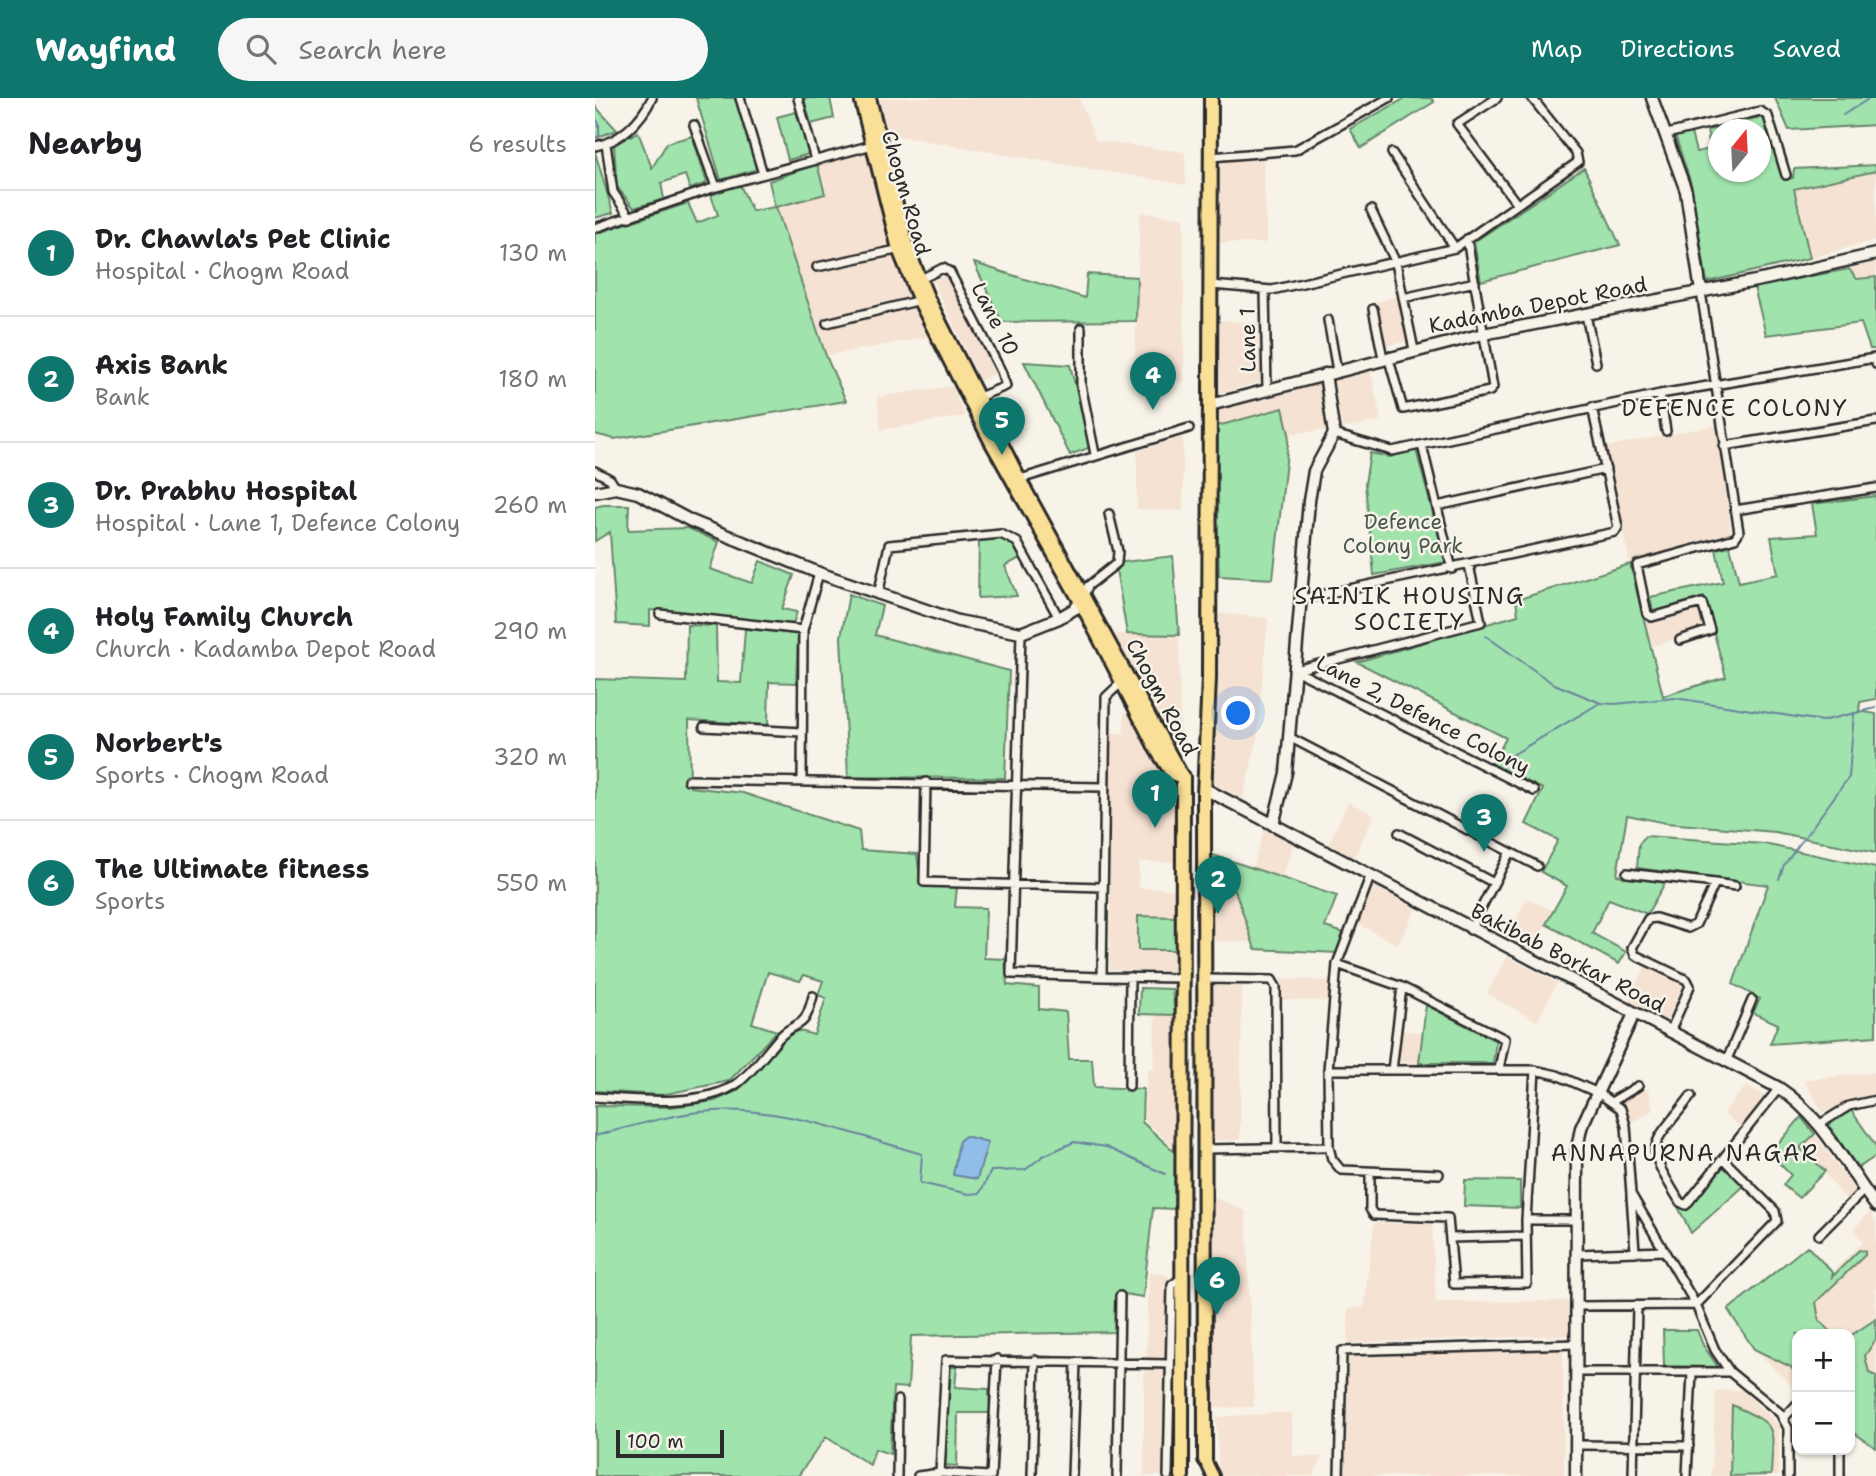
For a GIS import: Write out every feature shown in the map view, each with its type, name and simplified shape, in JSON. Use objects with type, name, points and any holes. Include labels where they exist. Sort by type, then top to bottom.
[{"type":"highway","name":"Chogm Road","points":[[861,98],[904,249],[924,299],[991,441],[1082,596],[1165,764],[1173,773],[1183,777],[1183,978]]},
{"type":"highway","points":[[1205,1460],[1203,1149],[1205,789],[1209,678],[1211,98]]},
{"type":"highway","points":[[1182,1476],[1183,978]]},
{"type":"main road","name":"Chogm Road","points":[[870,98],[876,144]]},
{"type":"main road","name":"Chogm Road","points":[[904,249],[921,279],[924,299],[979,397],[1082,596]]},
{"type":"main road","points":[[1205,1460],[1213,1476]]},
{"type":"street","points":[[595,146],[606,144],[635,125],[652,98]]},
{"type":"street","points":[[740,98],[763,174]]},
{"type":"street","points":[[798,98],[815,160]]},
{"type":"street","points":[[1211,157],[1295,150],[1388,98]]},
{"type":"street","points":[[1497,98],[1457,124],[1517,204]]},
{"type":"street","points":[[1211,285],[1265,291],[1455,248],[1578,162],[1576,153],[1532,98]]},
{"type":"street","points":[[1652,98],[1686,191],[1739,532],[1735,538],[1637,565],[1647,614],[1652,617],[1702,603],[1710,630],[1680,640]]},
{"type":"street","points":[[1667,134],[1761,111],[1768,116],[1786,175]]},
{"type":"street","points":[[694,125],[716,187]]},
{"type":"street","points":[[606,144],[613,192],[630,217]]},
{"type":"street","points":[[595,228],[716,187],[876,144]]},
{"type":"street","points":[[1392,153],[1455,248]]},
{"type":"street","points":[[1371,210],[1396,263],[1414,350]]},
{"type":"street","points":[[1373,309],[1403,409],[1490,391],[1493,387],[1467,239]]},
{"type":"street","points":[[817,267],[904,249]]},
{"type":"street","name":"Kadamba Depot Road","points":[[1210,405],[1386,357],[1483,334],[1701,292],[1876,254]]},
{"type":"street","name":"Lane 10","points":[[921,279],[943,268],[950,272],[1001,371],[1006,386],[979,397]]},
{"type":"street","points":[[1403,298],[1475,282]]},
{"type":"street","name":"Lane 1","points":[[1265,291],[1267,389]]},
{"type":"street","points":[[827,323],[924,299]]},
{"type":"street","points":[[1587,314],[1596,363]]},
{"type":"street","points":[[1328,320],[1337,370]]},
{"type":"street","points":[[1081,328],[1081,385],[1095,454]]},
{"type":"street","points":[[1334,434],[1382,450],[1422,445],[1660,394],[1875,361]]},
{"type":"street","points":[[1273,825],[1286,773],[1314,471],[1334,434],[1325,374]]},
{"type":"street","points":[[1660,394],[1666,431]]},
{"type":"street","points":[[1302,599],[1615,532],[1618,527],[1592,407]]},
{"type":"street","points":[[1724,446],[1876,421]]},
{"type":"street","points":[[1020,478],[1189,428]]},
{"type":"street","points":[[1422,445],[1452,569]]},
{"type":"street","points":[[1437,506],[1605,469]]},
{"type":"street","points":[[595,471],[610,479],[616,488]]},
{"type":"street","points":[[595,492],[616,488],[638,493],[691,521],[819,573],[958,621],[1021,633],[1059,618],[1076,607],[1088,586],[1114,568],[1118,558],[1109,514]]},
{"type":"street","points":[[1735,510],[1876,488]]},
{"type":"street","points":[[878,594],[889,545],[1001,534],[1017,542],[1059,618]]},
{"type":"street","points":[[1295,670],[1481,622],[1469,565]]},
{"type":"street","points":[[802,780],[803,630],[819,573]]},
{"type":"street","points":[[660,614],[803,630]]},
{"type":"street","points":[[1021,633],[1011,974],[1183,978]]},
{"type":"street","name":"Lane 2, Defence Colony","points":[[1295,670],[1534,791]]},
{"type":"street","points":[[1102,976],[1106,696],[1124,679]]},
{"type":"street","points":[[704,727],[802,732]]},
{"type":"street","points":[[1289,737],[1537,866]]},
{"type":"street","points":[[688,779],[1103,787]]},
{"type":"street","points":[[926,782],[924,882],[1102,887]]},
{"type":"street","name":"Bakibab Borkar Road","points":[[1205,789],[1471,930],[1779,1088],[1801,1103],[1819,1124],[1876,1206]]},
{"type":"street","points":[[1399,833],[1494,883]]},
{"type":"street","points":[[1471,930],[1510,852]]},
{"type":"street","points":[[1627,873],[1735,886]]},
{"type":"street","points":[[1370,877],[1337,964],[1328,1070],[1329,1147],[1332,1159],[1341,1170],[1440,1174]]},
{"type":"street","points":[[1670,1032],[1690,986],[1687,980],[1635,955],[1632,948],[1647,919],[1656,918],[1688,928],[1696,924],[1715,883]]},
{"type":"street","points":[[1337,964],[1402,987],[1506,1040],[1499,1069]]},
{"type":"street","points":[[1129,1086],[1130,977]]},
{"type":"street","points":[[1205,979],[1272,980],[1276,987],[1277,1148]]},
{"type":"street","points":[[1392,1070],[1402,987]]},
{"type":"street","points":[[595,1097],[674,1102],[736,1084],[784,1033],[800,1027],[808,1015],[813,996]]},
{"type":"street","points":[[1726,1062],[1752,1000]]},
{"type":"street","points":[[1576,1476],[1577,1149],[1581,1128],[1633,1014]]},
{"type":"street","points":[[1328,1070],[1535,1070],[1557,1075],[1613,1101],[1621,1109],[1626,1126],[1635,1251]]},
{"type":"street","points":[[1370,1172],[1370,1209],[1374,1215],[1448,1218],[1454,1284],[1527,1283],[1526,1220],[1535,1070]]},
{"type":"street","points":[[1613,1101],[1638,1086]]},
{"type":"street","points":[[1691,1096],[1657,1140],[1655,1161],[1680,1202],[1686,1205],[1779,1088]]},
{"type":"street","points":[[1819,1124],[1849,1106],[1876,1100]]},
{"type":"street","points":[[1203,1149],[1329,1147]]},
{"type":"street","points":[[1577,1306],[1696,1305],[1777,1221],[1775,1211],[1723,1159]]},
{"type":"street","points":[[1819,1235],[1864,1190]]},
{"type":"street","points":[[1631,1194],[1696,1305],[1715,1350],[1730,1372],[1783,1419],[1788,1428],[1788,1476]]},
{"type":"street","points":[[1526,1220],[1577,1220]]},
{"type":"street","points":[[1450,1238],[1526,1236]]},
{"type":"street","points":[[1577,1254],[1665,1251]]},
{"type":"street","points":[[1168,1476],[1172,1285],[1183,1277]]},
{"type":"street","points":[[1117,1476],[1120,1296]]},
{"type":"street","points":[[1633,1476],[1637,1306]]},
{"type":"street","points":[[1339,1476],[1342,1351],[1577,1344]]},
{"type":"street","points":[[918,1476],[990,1476],[997,1359]]},
{"type":"street","points":[[945,1474],[946,1360],[1170,1364]]},
{"type":"street","points":[[1032,1476],[1035,1360]]},
{"type":"street","points":[[1072,1476],[1076,1362]]},
{"type":"street","points":[[1577,1372],[1730,1372]]},
{"type":"street","points":[[1687,1476],[1692,1372]]},
{"type":"street","points":[[897,1476],[898,1400]]},
{"type":"street","points":[[1783,1419],[1792,1409]]},
{"type":"street","points":[[1578,1445],[1689,1446]]},
{"type":"street","points":[[1840,1455],[1840,1476]]},
{"type":"shaded area","points":[[879,98],[1079,98],[1096,141],[1185,152],[1186,185],[885,134]]},
{"type":"shaded area","points":[[866,151],[892,246],[928,337],[826,356],[776,207],[825,194],[817,164]]},
{"type":"shaded area","points":[[1219,156],[1263,156],[1267,243],[1217,243]]},
{"type":"shaded area","points":[[1876,171],[1876,240],[1810,258],[1794,189]]},
{"type":"shaded area","points":[[1140,212],[1184,218],[1184,382],[1134,384]]},
{"type":"shaded area","points":[[1876,262],[1876,316],[1831,273]]},
{"type":"shaded area","points":[[949,274],[997,372],[980,381],[933,281]]},
{"type":"shaded area","points":[[1399,296],[1408,341],[1386,346],[1376,302]]},
{"type":"shaded area","points":[[1216,320],[1261,323],[1263,381],[1214,395]]},
{"type":"shaded area","points":[[1370,367],[1381,421],[1342,429],[1333,377]]},
{"type":"shaded area","points":[[1322,380],[1329,430],[1289,434],[1283,408],[1214,427],[1214,407]]},
{"type":"shaded area","points":[[952,386],[965,416],[881,430],[877,397]]},
{"type":"shaded area","points":[[1717,425],[1731,531],[1723,537],[1630,564],[1604,447]]},
{"type":"shaded area","points":[[1183,437],[1183,511],[1137,509],[1137,451]]},
{"type":"shaded area","points":[[1700,606],[1707,628],[1653,646],[1643,623]]},
{"type":"shaded area","points":[[1215,613],[1268,618],[1257,739],[1243,799],[1210,782]]},
{"type":"shaded area","points":[[1115,634],[1179,635],[1180,741],[1171,744]]},
{"type":"shaded area","points":[[1124,713],[1128,713],[1173,784],[1176,862],[1139,862],[1138,888],[1177,889],[1177,917],[1138,916],[1138,950],[1176,950],[1175,971],[1110,970],[1110,733],[1124,733]]},
{"type":"shaded area","points":[[1348,802],[1374,815],[1353,860],[1328,846]]},
{"type":"shaded area","points":[[1265,827],[1294,843],[1281,879],[1252,869]]},
{"type":"shaded area","points":[[1373,885],[1416,909],[1398,945],[1356,923]]},
{"type":"shaded area","points":[[1210,887],[1234,887],[1253,942],[1212,941]]},
{"type":"shaded area","points":[[1527,898],[1553,911],[1529,955],[1504,942]]},
{"type":"shaded area","points":[[1507,956],[1557,983],[1537,1021],[1487,994]]},
{"type":"shaded area","points":[[1647,964],[1685,984],[1666,1023],[1626,1004]]},
{"type":"shaded area","points":[[1281,978],[1330,981],[1329,1001],[1282,1000]]},
{"type":"shaded area","points":[[1242,985],[1240,1140],[1211,1140],[1211,986]]},
{"type":"shaded area","points":[[1155,1013],[1176,1014],[1177,1150],[1144,1120],[1147,1070],[1154,1069]]},
{"type":"shaded area","points":[[1402,1030],[1422,1033],[1419,1063],[1397,1062]]},
{"type":"shaded area","points":[[1876,1072],[1876,1098],[1854,1100],[1823,1112],[1803,1080]]},
{"type":"shaded area","points":[[1746,1086],[1769,1098],[1742,1129],[1723,1113]]},
{"type":"shaded area","points":[[1648,1089],[1653,1110],[1632,1122],[1619,1097]]},
{"type":"shaded area","points":[[1815,1134],[1856,1192],[1847,1200],[1802,1147]]},
{"type":"shaded area","points":[[1208,1195],[1246,1211],[1254,1407],[1211,1408]]},
{"type":"shaded area","points":[[1870,1212],[1876,1222],[1876,1447],[1855,1433],[1855,1329],[1792,1329],[1792,1386],[1754,1349],[1863,1242],[1854,1229]]},
{"type":"shaded area","points":[[1374,1223],[1432,1224],[1436,1302],[1570,1301],[1570,1335],[1348,1343],[1348,1309],[1364,1307]]},
{"type":"shaded area","points":[[1149,1272],[1168,1275],[1168,1358],[1146,1359]]},
{"type":"shaded area","points":[[1563,1349],[1564,1476],[1345,1476],[1348,1357]]},
{"type":"shaded area","points":[[1167,1366],[1169,1476],[1144,1476],[1144,1367]]},
{"type":"shaded area","points":[[1742,1390],[1779,1425],[1779,1476],[1711,1476],[1716,1391]]},
{"type":"shaded area","points":[[1292,1412],[1293,1456],[1323,1457],[1313,1476],[1219,1476],[1216,1417]]},
{"type":"green space","points":[[696,98],[735,98],[757,169],[721,180]]},
{"type":"green space","points":[[804,98],[830,98],[834,118],[811,124]]},
{"type":"green space","points":[[1406,98],[1431,98],[1434,102],[1361,148],[1350,129]]},
{"type":"green space","points":[[1775,98],[1876,98],[1876,125],[1789,130]]},
{"type":"green space","points":[[595,106],[617,130],[595,138]]},
{"type":"green space","points":[[796,112],[809,154],[788,160],[777,117]]},
{"type":"green space","points":[[638,132],[652,168],[667,143],[692,136],[707,183],[690,189],[685,175],[661,183],[664,199],[634,208],[617,187],[614,144]]},
{"type":"green space","points":[[1691,133],[1696,152],[1708,149],[1708,182],[1771,182],[1771,139],[1784,180],[1793,178],[1794,169],[1876,165],[1876,171],[1794,189],[1810,258],[1707,282],[1691,184],[1675,135]]},
{"type":"green space","points":[[595,152],[613,213],[595,218]]},
{"type":"green space","points":[[817,164],[825,194],[776,207],[826,356],[846,401],[614,439],[595,434],[595,234],[688,203],[697,223],[718,215],[711,195],[740,185],[752,211],[775,207],[769,181]]},
{"type":"green space","points":[[1584,168],[1620,245],[1481,281],[1474,242]]},
{"type":"green space","points":[[974,263],[1085,298],[1087,274],[1137,277],[1136,321],[1002,322]]},
{"type":"green space","points":[[1849,269],[1857,279],[1876,277],[1876,349],[1870,349],[1861,323],[1766,335],[1754,287]]},
{"type":"green space","points":[[1024,362],[1070,365],[1091,447],[1070,455]]},
{"type":"green space","points":[[1283,408],[1289,434],[1273,579],[1219,576],[1214,427]]},
{"type":"green space","name":"Defence Colony Park","points":[[1416,450],[1446,562],[1374,575],[1365,484],[1370,453],[1390,457]]},
{"type":"green space","points":[[1876,496],[1876,699],[1860,702],[1859,711],[1876,714],[1876,853],[1775,832],[1666,823],[1627,815],[1617,875],[1665,883],[1647,914],[1609,899],[1592,933],[1626,952],[1619,964],[1546,924],[1567,886],[1541,872],[1558,840],[1526,824],[1543,789],[1492,765],[1506,738],[1357,662],[1518,615],[1516,600],[1630,564],[1663,696],[1726,677],[1704,597],[1653,612],[1650,597],[1723,582],[1716,549],[1730,546],[1739,582],[1778,574],[1771,537],[1817,534],[1812,504]]},
{"type":"green space","points":[[629,505],[628,530],[688,528],[719,542],[710,569],[752,583],[760,561],[794,575],[782,609],[797,612],[793,624],[650,610],[650,626],[616,624],[610,532],[595,541],[595,507]]},
{"type":"green space","points":[[1004,539],[1014,545],[1020,558],[1005,566],[1017,596],[978,598],[979,540]]},
{"type":"green space","points":[[1173,556],[1179,635],[1127,634],[1115,563]]},
{"type":"green space","points":[[849,594],[882,606],[875,635],[1009,671],[1005,778],[848,777],[841,637]]},
{"type":"green space","points":[[687,625],[716,626],[717,682],[741,683],[745,629],[798,634],[796,683],[769,682],[768,725],[689,720],[690,787],[743,793],[859,831],[861,850],[917,854],[921,884],[957,887],[955,907],[986,908],[984,958],[1005,959],[1007,985],[1039,988],[1039,1009],[1066,1012],[1069,1059],[1092,1059],[1094,1087],[1143,1089],[1142,1122],[1175,1152],[1174,1209],[1153,1208],[1143,1297],[1118,1293],[1116,1332],[911,1336],[908,1388],[893,1387],[890,1454],[875,1449],[870,1465],[826,1437],[798,1476],[595,1476],[595,1106],[671,1107],[715,1101],[737,1091],[781,1044],[789,1028],[814,1035],[826,998],[818,995],[823,981],[804,975],[800,981],[768,972],[752,1023],[777,1031],[729,1081],[661,1095],[595,1091],[595,679],[686,682]]},
{"type":"green space","points":[[1645,836],[1764,844],[1876,868],[1876,1036],[1770,1044],[1778,1024],[1753,1013],[1760,999],[1733,984],[1768,885],[1637,868],[1639,844]]},
{"type":"green space","points":[[1210,854],[1337,896],[1325,927],[1344,933],[1337,953],[1255,949],[1234,887],[1210,887]]},
{"type":"green space","points":[[1138,916],[1177,917],[1176,950],[1138,950]]},
{"type":"green space","points":[[1140,988],[1172,989],[1175,1015],[1139,1014]]},
{"type":"green space","points":[[1426,1005],[1496,1041],[1493,1063],[1419,1063]]},
{"type":"green space","points":[[1851,1110],[1876,1146],[1876,1156],[1858,1168],[1828,1124]]},
{"type":"green space","points":[[1801,1117],[1815,1134],[1800,1148],[1825,1171],[1799,1198],[1783,1185],[1791,1175],[1770,1154]]},
{"type":"green space","points":[[1724,1166],[1744,1186],[1691,1233],[1678,1207],[1687,1210]]},
{"type":"green space","points":[[1465,1180],[1520,1181],[1520,1208],[1464,1206]]},
{"type":"green space","points":[[1807,1246],[1833,1273],[1832,1277],[1859,1250],[1865,1251],[1865,1255],[1816,1302],[1819,1320],[1827,1329],[1792,1329],[1792,1369],[1754,1349],[1728,1310]]},
{"type":"green space","points":[[1876,1319],[1876,1339],[1865,1356],[1869,1373],[1876,1376],[1876,1448],[1855,1433],[1855,1333]]},
{"type":"green space","points":[[1663,1330],[1697,1330],[1703,1345],[1718,1367],[1664,1366]]},
{"type":"green space","points":[[947,1367],[957,1367],[955,1387],[989,1389],[990,1413],[958,1413],[957,1466],[944,1465]]},
{"type":"green space","points":[[1732,1405],[1759,1418],[1770,1429],[1773,1446],[1771,1475],[1730,1476]]},
{"type":"water","points":[[965,1136],[988,1142],[977,1179],[953,1175],[959,1141]]},
{"type":"waterway","points":[[1843,115],[1870,98]]},
{"type":"waterway","points":[[595,117],[599,124],[599,138]]},
{"type":"waterway","points":[[1486,636],[1552,683],[1601,703],[1675,698],[1822,721],[1876,708]]},
{"type":"waterway","points":[[1502,761],[1600,703]]},
{"type":"waterway","points":[[1779,879],[1784,865],[1849,777],[1854,713]]},
{"type":"waterway","points":[[595,1136],[687,1114],[728,1110],[813,1122],[922,1154],[920,1183],[969,1194],[980,1193],[991,1171],[1025,1170],[1043,1156],[1074,1142],[1106,1147],[1165,1174]]},
{"type":"place","name":"Holy Family Church","points":[[1153,410]]},
{"type":"place","name":"Norbert's","points":[[1002,455]]},
{"type":"place","name":"Dr. Chawla's Pet Clinic","points":[[1155,828]]},
{"type":"place","name":"Dr. Prabhu Hospital","points":[[1484,852]]},
{"type":"place","name":"Axis Bank","points":[[1218,914]]},
{"type":"place","name":"The Ultimate fitness","points":[[1217,1315]]},
{"type":"district","name":"DEFENCE COLONY","points":[[1735,408]]},
{"type":"district","name":"SAINIK HOUSING SOCIETY","points":[[1410,609]]},
{"type":"district","name":"ANNAPURNA NAGAR","points":[[1685,1153]]}]
